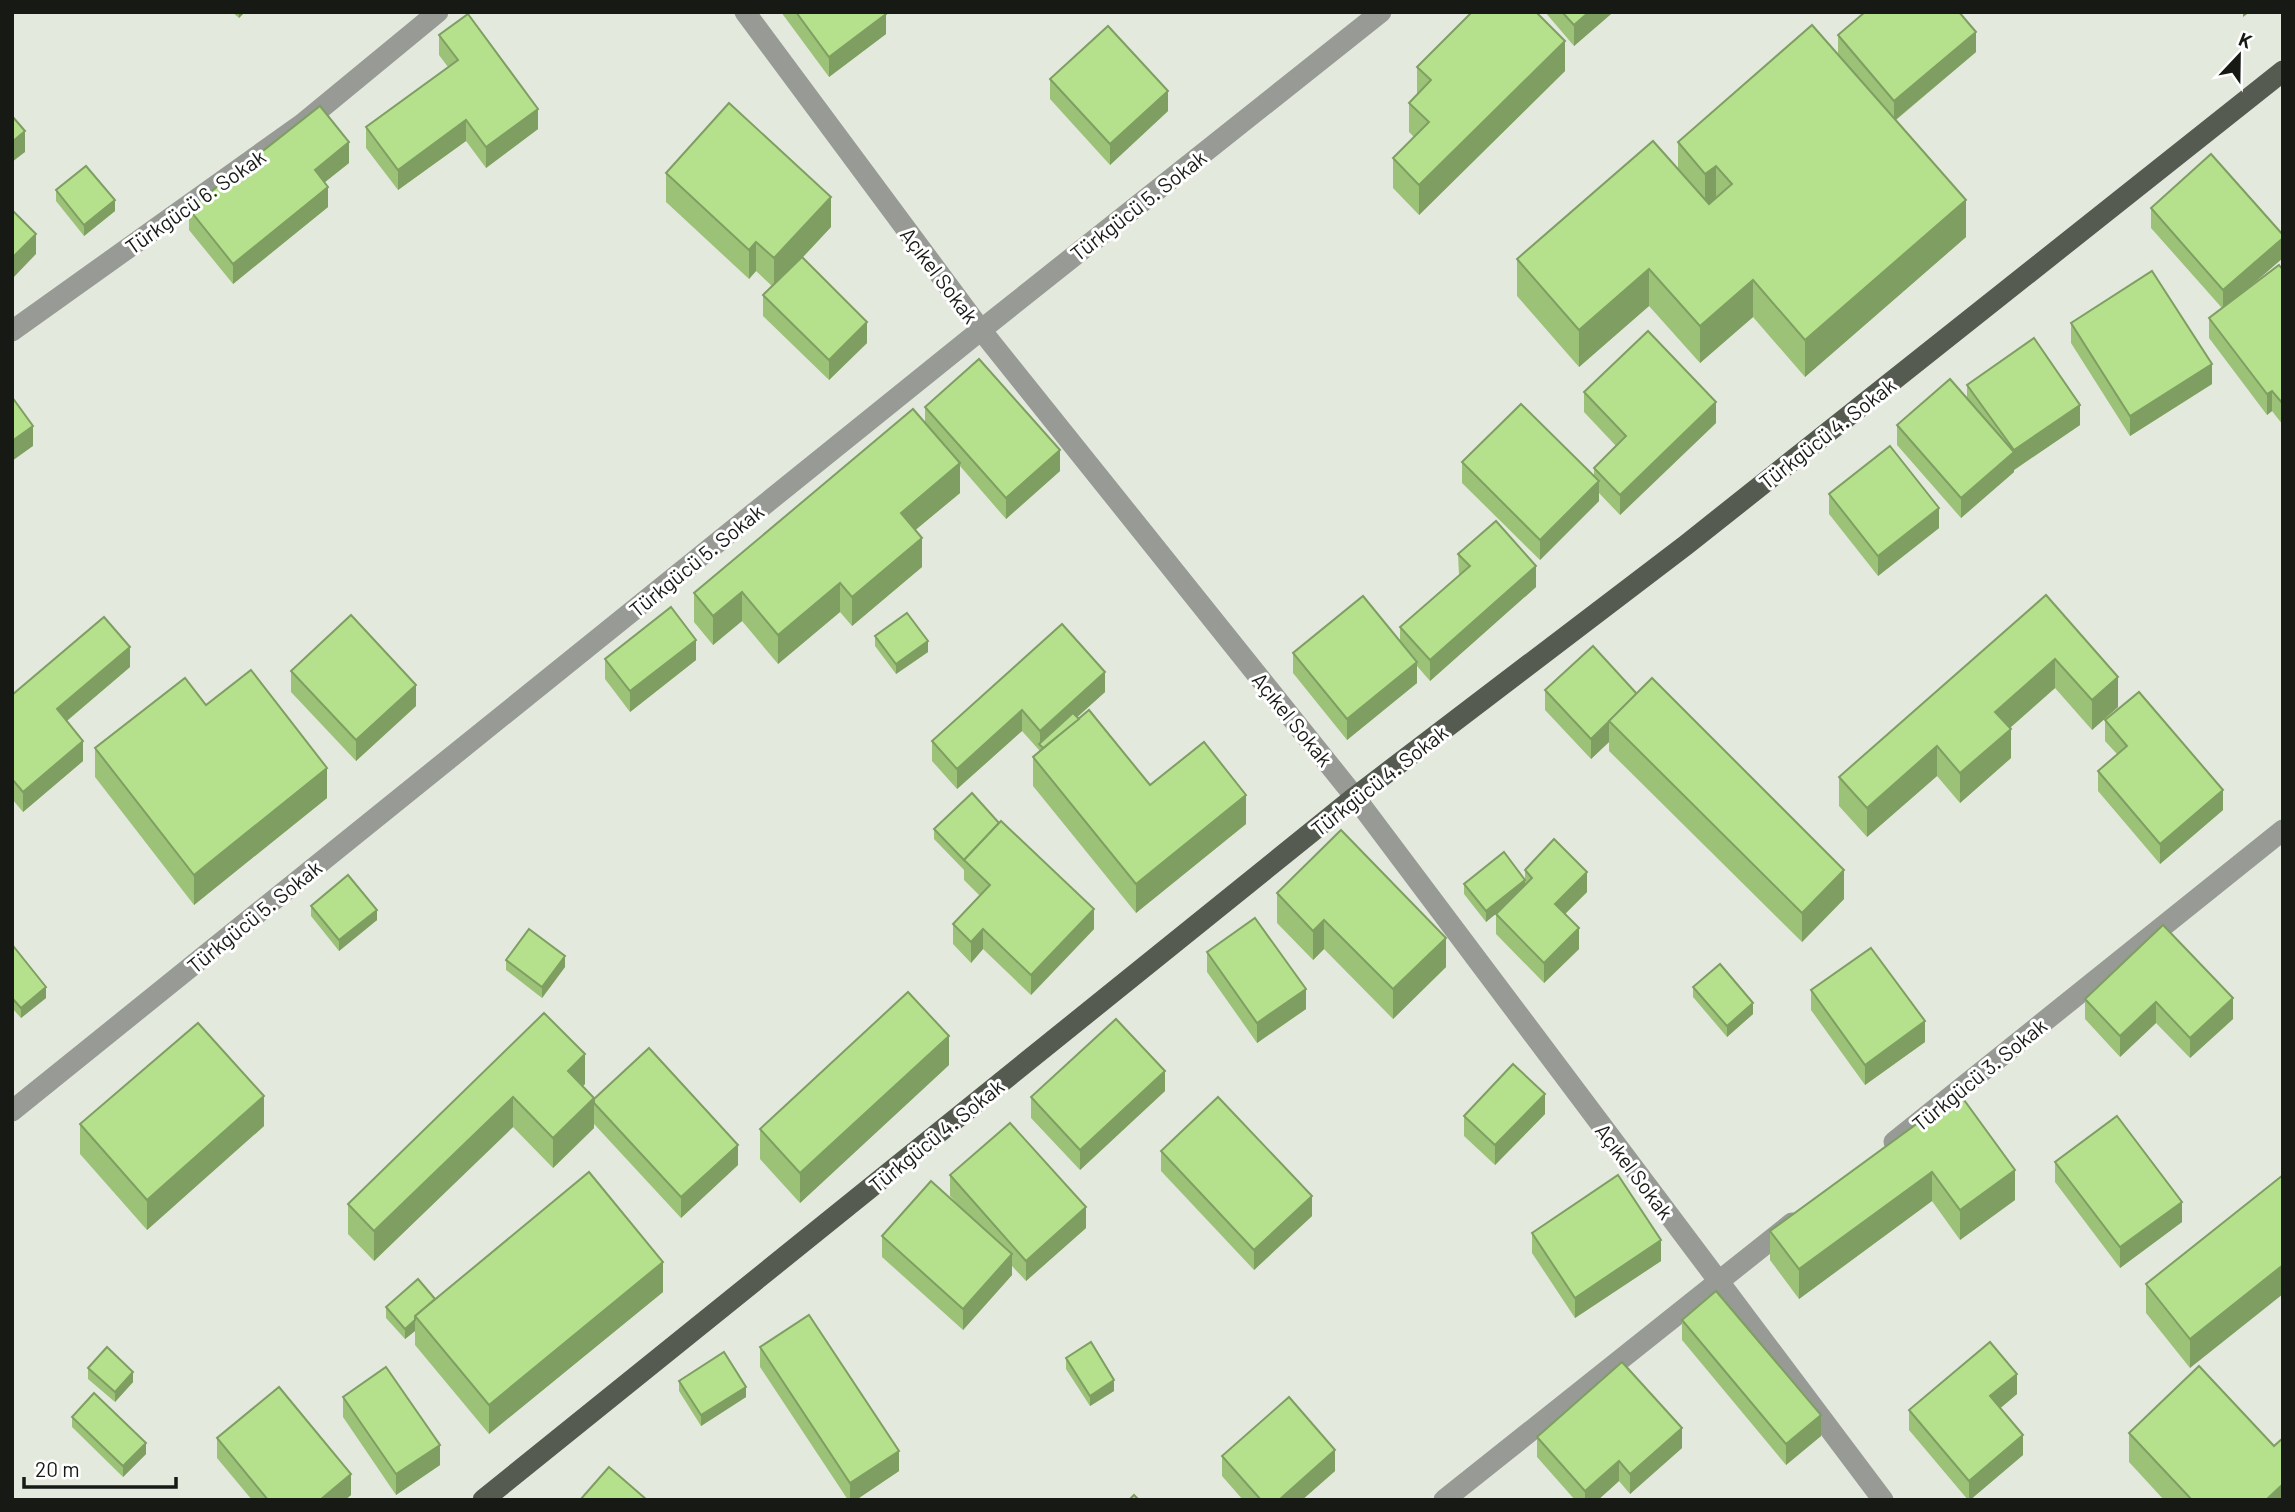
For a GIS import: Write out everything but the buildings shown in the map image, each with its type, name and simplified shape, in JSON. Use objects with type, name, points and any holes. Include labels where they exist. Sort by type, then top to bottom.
[{"type":"main road","name":"Türkgücü 4. Sokak","points":[[483,1500],[1355,797],[1686,545],[2283,71]]},
{"type":"street","name":"Türkgücü 6. Sokak","points":[[12,331],[302,124],[438,12]]},
{"type":"street","name":"Açıkel Sokak","points":[[745,12],[981,330],[1355,797],[1883,1500]]},
{"type":"street","name":"Türkgücü 5. Sokak","points":[[12,1111],[981,330],[1381,12]]},
{"type":"street","name":"Türkgücü 3. Sokak","points":[[1881,1152],[2283,830]]},
{"type":"street","points":[[1444,1500],[1805,1213]]}]
